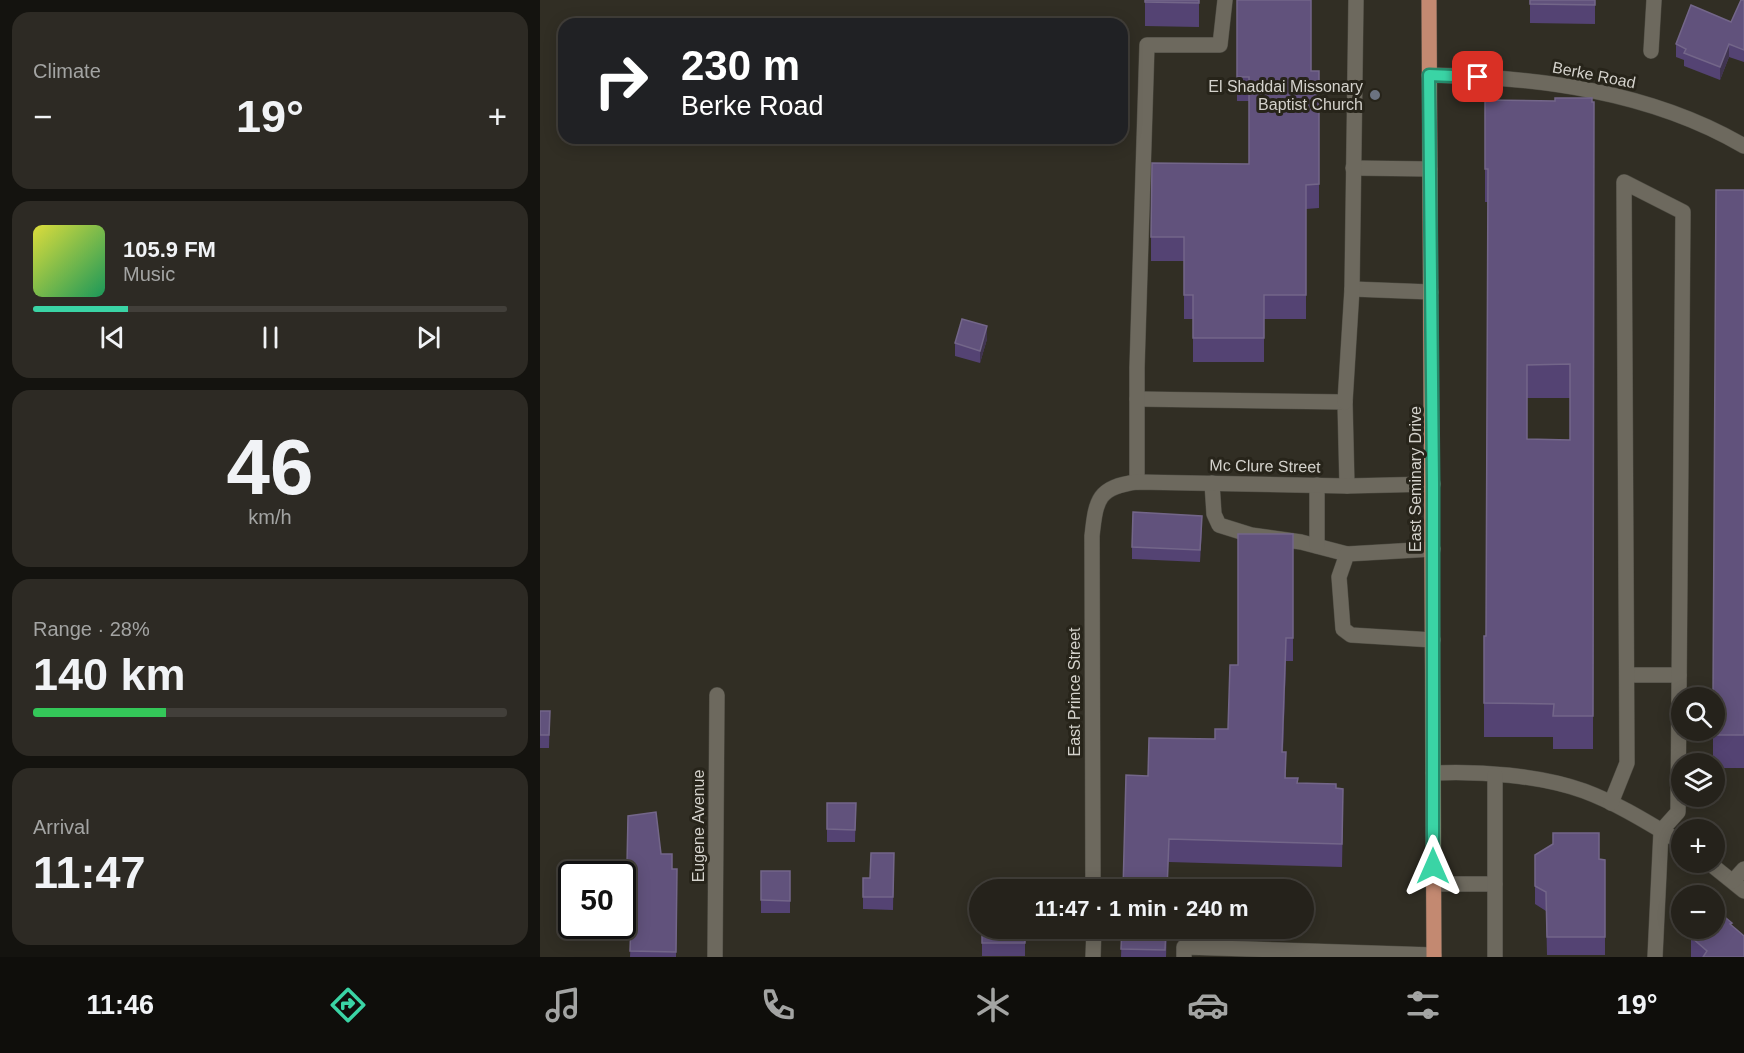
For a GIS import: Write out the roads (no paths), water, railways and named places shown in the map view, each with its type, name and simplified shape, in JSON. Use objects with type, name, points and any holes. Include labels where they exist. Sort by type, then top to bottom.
[{"type":"main road","name":"East Seminary Drive","points":[[1429,0],[1434,956]]},
{"type":"street","points":[[1137,482],[1137,399],[1147,45],[1220,45],[1225,0]]},
{"type":"street","points":[[1347,486],[1346,402],[1352,289],[1356,0]]},
{"type":"street","points":[[1652,51],[1654,0]]},
{"type":"street","name":"Berke Road","points":[[1429,75],[1543,83],[1594,91],[1637,101],[1681,116],[1744,146]]},
{"type":"street","points":[[1353,168],[1430,169]]},
{"type":"street","points":[[1611,803],[1627,763],[1624,182],[1683,212],[1678,812],[1661,831],[1655,957]]},
{"type":"street","points":[[1352,289],[1431,292]]},
{"type":"street","points":[[1137,399],[1346,402]]},
{"type":"street","name":"Mc Clure Street","points":[[1101,496],[1116,484],[1137,482],[1347,486],[1433,484]]},
{"type":"street","points":[[1212,483],[1214,514],[1219,525],[1251,535],[1317,546],[1347,554],[1433,549]]},
{"type":"street","points":[[1317,485],[1317,546]]},
{"type":"street","name":"East Prince Street","points":[[1094,879],[1092,536],[1095,512],[1101,496]]},
{"type":"street","points":[[1347,554],[1339,577],[1343,629],[1352,635],[1433,640]]},
{"type":"street","points":[[1627,675],[1679,675]]},
{"type":"street","name":"Eugene Avenue","points":[[715,957],[717,696]]},
{"type":"street","points":[[1433,773],[1512,776],[1583,791],[1626,810],[1671,837]]},
{"type":"street","points":[[1495,775],[1495,957]]},
{"type":"street","points":[[1722,873],[1738,886],[1744,869]]},
{"type":"street","points":[[1433,884],[1495,884]]},
{"type":"street","points":[[1093,957],[1094,939]]},
{"type":"street","points":[[1184,957],[1184,947],[1434,956]]},
{"type":"place","name":"El Shaddai Missonary Baptist Church","points":[[1375,95]]}]
